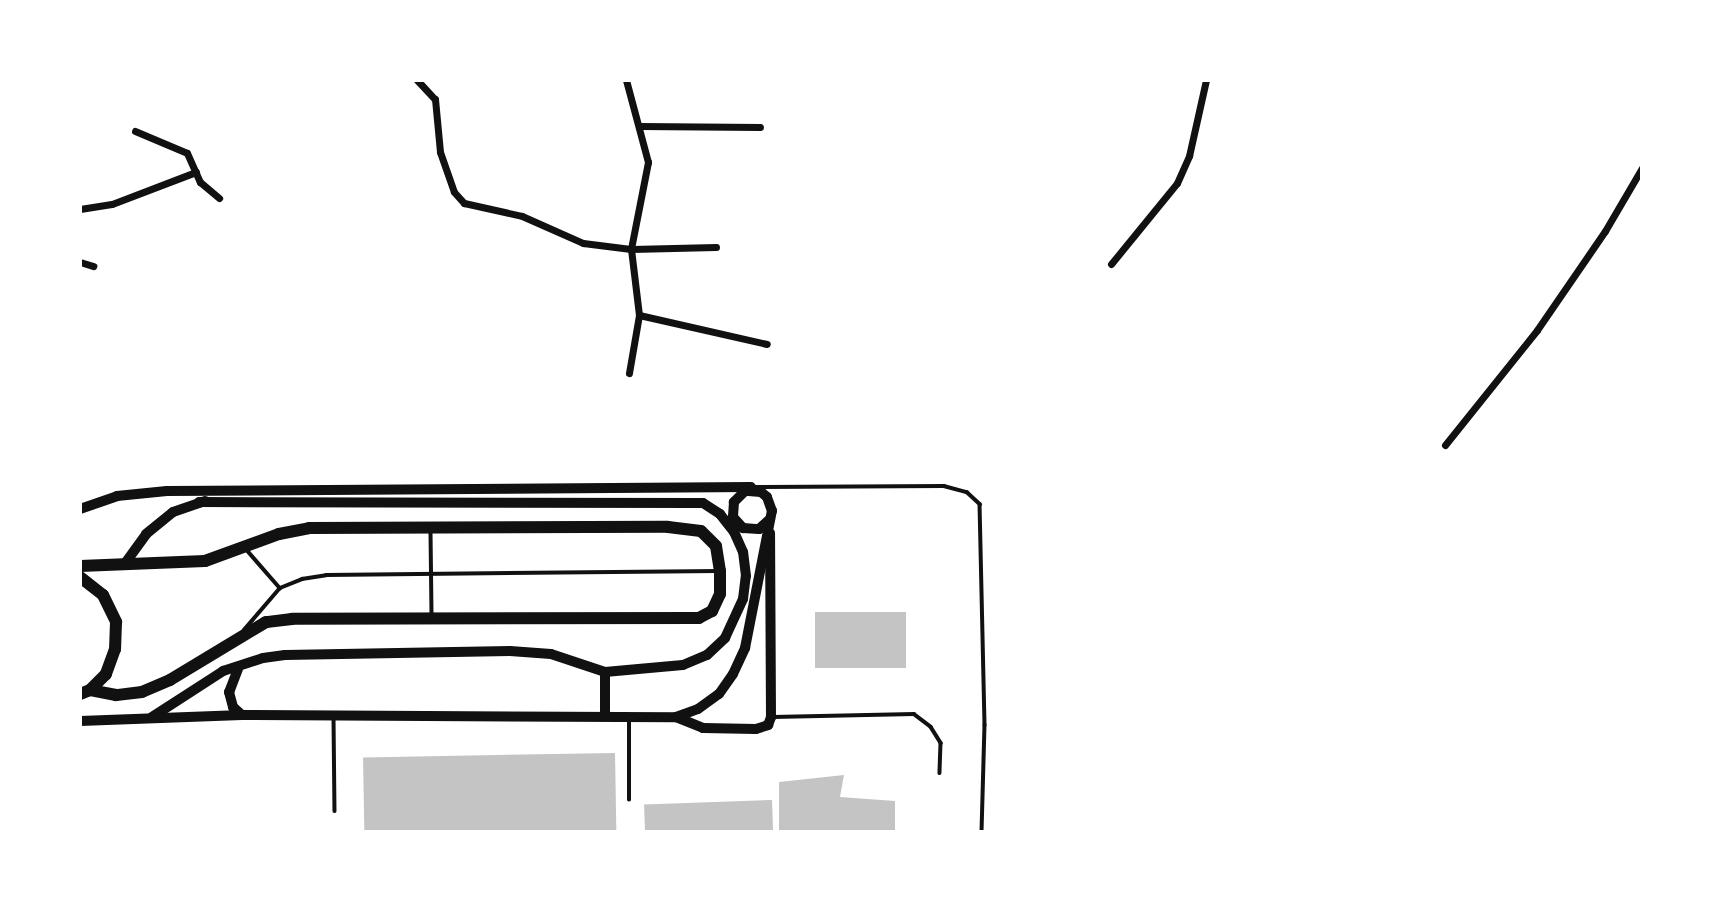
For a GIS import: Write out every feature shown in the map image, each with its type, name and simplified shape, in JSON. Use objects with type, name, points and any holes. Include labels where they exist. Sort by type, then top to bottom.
[{"type":"highway","points":[[80,566],[125,562],[205,561],[279,534],[309,528],[431,530],[668,527],[701,531],[716,546],[720,571],[720,594],[712,611],[699,618],[292,619],[266,622],[170,680],[142,692],[116,695],[85,692]]},
{"type":"highway","points":[[80,577],[103,595],[116,622],[115,649],[106,674],[85,692]]},
{"type":"main road","points":[[753,488],[739,495],[734,502],[733,517],[737,524],[751,530],[759,529],[770,519]]},
{"type":"main road","points":[[80,509],[117,496],[167,491],[753,488],[767,497],[772,511],[745,648],[733,674],[719,694],[698,709],[676,717]]},
{"type":"main road","points":[[125,562],[145,534],[173,512],[199,502],[245,491]]},
{"type":"main road","points":[[152,717],[200,683],[223,671],[285,654],[510,651],[551,654],[605,673],[683,666],[708,655],[725,638],[743,599],[746,576],[743,552],[734,532],[720,514],[703,503],[199,502]]},
{"type":"main road","points":[[80,721],[242,715],[629,716],[676,717],[703,728],[756,729],[768,725],[771,718],[770,519]]},
{"type":"main road","points":[[238,668],[229,692],[233,707],[242,715]]},
{"type":"main road","points":[[605,673],[605,716]]},
{"type":"street","points":[[417,80],[435,99],[440,152],[454,192],[464,204],[522,216],[583,243],[631,249],[716,247]]},
{"type":"street","points":[[626,80],[648,162],[631,249],[639,315],[629,373]]},
{"type":"street","points":[[1111,264],[1177,183],[1189,156],[1206,80]]},
{"type":"street","points":[[639,126],[760,127]]},
{"type":"street","points":[[135,131],[179,147],[187,153],[200,182],[219,198]]},
{"type":"street","points":[[1445,444],[1537,330],[1605,232],[1642,168]]},
{"type":"street","points":[[80,209],[112,204],[196,172]]},
{"type":"street","points":[[80,262],[93,266]]},
{"type":"street","points":[[639,315],[767,344]]},
{"type":"lane","points":[[753,488],[944,486],[967,492],[980,504],[985,725],[982,831]]},
{"type":"lane","points":[[431,530],[432,619]]},
{"type":"lane","points":[[245,548],[280,588]]},
{"type":"lane","points":[[241,635],[280,588],[302,579],[326,575],[720,571]]},
{"type":"lane","points":[[771,718],[914,714],[931,727],[941,743],[940,773]]},
{"type":"lane","points":[[334,715],[335,811]]},
{"type":"lane","points":[[629,716],[629,800]]},
{"type":"building","points":[[815,612],[906,612],[906,668],[815,668]]},
{"type":"building","points":[[615,753],[616,832],[364,832],[363,757]]},
{"type":"building","points":[[844,775],[840,797],[895,801],[895,832],[779,832],[779,782]]},
{"type":"building","points":[[772,800],[773,832],[645,832],[644,804]]}]
